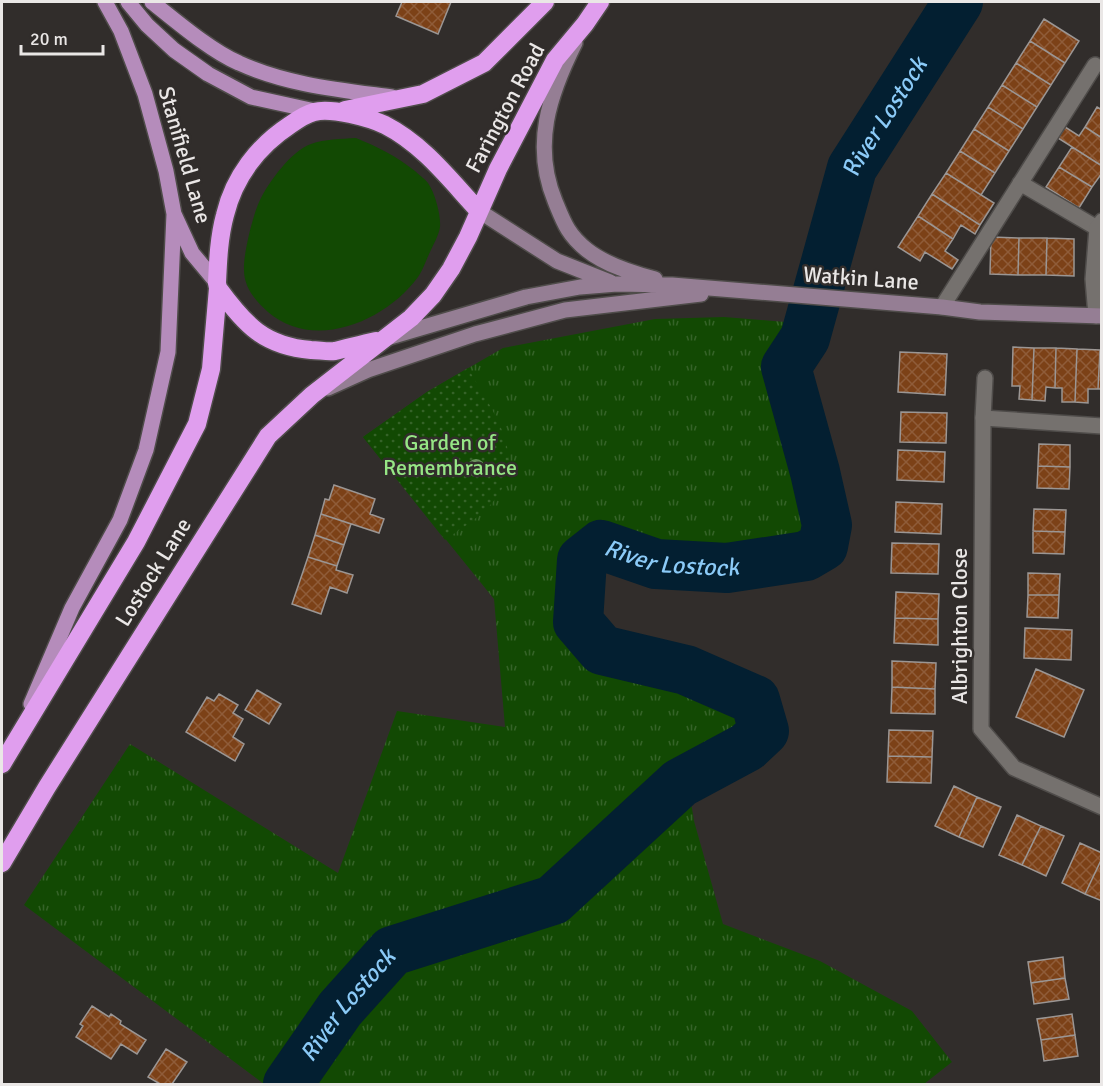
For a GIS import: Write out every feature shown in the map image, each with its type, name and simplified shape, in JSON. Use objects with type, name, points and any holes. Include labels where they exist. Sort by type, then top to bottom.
[{"type":"highway","name":"Farington Road","points":[[335,112],[423,94],[484,63],[545,2]]},
{"type":"highway","name":"Farington Road","points":[[383,339],[411,318],[433,296],[451,269],[509,145],[555,60],[600,2]]},
{"type":"highway","points":[[315,111],[335,112],[375,121],[411,142],[428,155],[479,211]]},
{"type":"highway","name":"Lostock Lane","points":[[6,757],[136,542],[197,424],[211,369],[219,248],[225,213],[242,174],[258,152],[274,136],[315,111]]},
{"type":"highway","points":[[218,285],[243,320],[260,335],[277,343],[299,349],[332,351],[383,339]]},
{"type":"highway","name":"Lostock Lane","points":[[2,863],[47,787],[268,436],[312,395],[383,339]]},
{"type":"main road","name":"Stanifield Lane","points":[[105,2],[121,31],[145,94],[174,214],[192,253],[218,285]]},
{"type":"main road","name":"Stanifield Lane","points":[[128,2],[147,26],[174,50],[225,83],[251,97],[315,111]]},
{"type":"main road","points":[[152,2],[236,63],[275,77],[326,88],[401,99]]},
{"type":"main road","points":[[585,24],[560,72],[548,114],[543,140],[543,160],[551,193],[564,226],[588,251],[626,271],[672,285]]},
{"type":"main road","name":"Watkin Lane","points":[[479,211],[557,261],[616,284]]},
{"type":"main road","points":[[6,757],[72,608],[120,520],[146,450],[168,352],[174,214]]},
{"type":"main road","name":"Watkin Lane","points":[[383,339],[526,297],[580,287],[616,284],[672,285],[942,306],[980,312],[1099,316]]},
{"type":"main road","points":[[312,395],[368,370],[495,328],[565,310],[734,290]]},
{"type":"street","points":[[942,306],[1095,65]]},
{"type":"street","points":[[1020,183],[1099,224],[1093,279],[1099,316]]},
{"type":"street","name":"Albrighton Close","points":[[985,378],[981,729],[1014,768],[1101,807]]},
{"type":"street","points":[[983,418],[1101,426]]},
{"type":"green space","points":[[356,138],[394,156],[427,182],[433,192],[438,210],[440,227],[438,233],[418,277],[388,307],[348,326],[327,330],[306,330],[286,324],[259,303],[246,283],[244,263],[257,206],[275,176],[304,147],[322,141]]},
{"type":"green space","points":[[724,317],[797,323],[776,386],[811,533],[785,546],[679,546],[601,535],[576,552],[572,580],[573,637],[611,666],[700,690],[747,714],[748,732],[728,747],[686,771],[694,821],[723,924],[820,961],[912,1011],[952,1062],[924,1084],[264,1084],[24,905],[130,744],[338,873],[397,711],[505,727],[494,599],[363,437],[427,392],[503,348],[655,319]]},
{"type":"green space","name":"Garden of Remembrance","points":[[468,368],[502,430],[509,463],[506,479],[493,502],[474,520],[445,540],[363,437],[427,392]]},
{"type":"building","points":[[402,2],[451,2],[438,34],[396,16]]},
{"type":"building","points":[[1044,19],[1079,41],[1065,63],[1030,41]]},
{"type":"building","points":[[1030,41],[1065,63],[1051,85],[1016,63]]},
{"type":"building","points":[[1016,63],[1051,85],[1037,107],[1002,85]]},
{"type":"building","points":[[1002,85],[1037,107],[1023,129],[988,107]]},
{"type":"building","points":[[988,107],[1023,129],[1009,151],[974,129]]},
{"type":"building","points":[[1097,107],[1102,110],[1102,138],[1085,127]]},
{"type":"building","points":[[1065,127],[1079,136],[1085,127],[1102,138],[1102,166],[1058,138]]},
{"type":"building","points":[[974,129],[1009,151],[995,173],[960,151]]},
{"type":"building","points":[[1072,147],[1102,166],[1102,173],[1092,187],[1059,167]]},
{"type":"building","points":[[960,151],[995,173],[981,195],[946,173]]},
{"type":"building","points":[[1059,167],[1092,187],[1079,208],[1046,187]]},
{"type":"building","points":[[946,173],[994,203],[980,225],[932,194]]},
{"type":"building","points":[[932,194],[980,225],[975,234],[961,225],[953,239],[918,216]]},
{"type":"building","points":[[918,216],[953,239],[945,251],[958,260],[952,269],[925,252],[920,261],[898,247]]},
{"type":"building","points":[[991,237],[1019,238],[1018,275],[990,274]]},
{"type":"building","points":[[1019,238],[1047,238],[1046,275],[1018,275]]},
{"type":"building","points":[[1047,238],[1074,239],[1074,276],[1046,275]]},
{"type":"building","points":[[1013,347],[1034,348],[1032,400],[1019,399],[1020,386],[1012,386]]},
{"type":"building","points":[[1034,348],[1056,348],[1055,388],[1046,387],[1045,401],[1032,400]]},
{"type":"building","points":[[1056,348],[1077,349],[1075,402],[1062,402],[1062,388],[1055,388]]},
{"type":"building","points":[[1077,349],[1100,350],[1098,389],[1088,389],[1088,403],[1075,402]]},
{"type":"building","points":[[1100,350],[1102,350],[1102,389],[1098,389]]},
{"type":"building","points":[[900,352],[947,354],[945,395],[898,392]]},
{"type":"building","points":[[901,412],[947,413],[946,443],[900,442]]},
{"type":"building","points":[[1039,444],[1070,445],[1070,467],[1038,466]]},
{"type":"building","points":[[898,450],[945,452],[944,482],[897,480]]},
{"type":"building","points":[[1038,466],[1070,467],[1069,489],[1037,488]]},
{"type":"building","points":[[334,485],[375,499],[370,514],[384,519],[379,533],[321,514],[325,499],[329,500]]},
{"type":"building","points":[[896,502],[942,504],[941,534],[895,532]]},
{"type":"building","points":[[1034,509],[1066,510],[1065,532],[1033,531]]},
{"type":"building","points":[[321,514],[351,524],[344,545],[315,535]]},
{"type":"building","points":[[1033,531],[1065,532],[1064,554],[1033,553]]},
{"type":"building","points":[[315,535],[344,545],[337,566],[308,557]]},
{"type":"building","points":[[892,543],[939,544],[938,574],[891,573]]},
{"type":"building","points":[[308,557],[337,566],[336,570],[353,575],[347,593],[330,587],[321,614],[292,604]]},
{"type":"building","points":[[1028,573],[1060,574],[1059,595],[1028,595]]},
{"type":"building","points":[[896,592],[939,594],[938,619],[895,618]]},
{"type":"building","points":[[1028,595],[1059,595],[1058,618],[1027,617]]},
{"type":"building","points":[[895,618],[938,619],[938,645],[894,643]]},
{"type":"building","points":[[1025,628],[1072,630],[1071,660],[1024,658]]},
{"type":"building","points":[[892,661],[936,663],[935,689],[892,687]]},
{"type":"building","points":[[1036,669],[1084,690],[1064,737],[1016,717]]},
{"type":"building","points":[[892,687],[935,689],[935,714],[891,713]]},
{"type":"building","points":[[257,690],[281,704],[269,724],[245,710]]},
{"type":"building","points":[[219,694],[238,705],[233,713],[243,719],[233,737],[244,744],[235,761],[186,732],[207,697],[214,701]]},
{"type":"building","points":[[889,730],[933,731],[932,757],[888,756]]},
{"type":"building","points":[[888,756],[932,757],[931,783],[887,782]]},
{"type":"building","points":[[954,786],[977,797],[959,837],[935,826]]},
{"type":"building","points":[[977,797],[1001,807],[983,847],[959,837]]},
{"type":"building","points":[[1017,815],[1041,826],[1022,865],[999,855]]},
{"type":"building","points":[[1041,826],[1064,836],[1046,876],[1022,865]]},
{"type":"building","points":[[1080,843],[1102,853],[1102,858],[1085,894],[1062,883]]},
{"type":"building","points":[[1102,858],[1102,901],[1085,894]]},
{"type":"building","points":[[1063,957],[1065,978],[1031,983],[1028,962]]},
{"type":"building","points":[[1065,978],[1069,999],[1034,1004],[1031,983]]},
{"type":"building","points":[[92,1006],[109,1017],[111,1014],[121,1021],[120,1024],[146,1040],[137,1054],[121,1044],[111,1059],[76,1037],[83,1026],[80,1024]]},
{"type":"building","points":[[1072,1014],[1075,1035],[1041,1040],[1037,1019]]},
{"type":"building","points":[[1075,1035],[1078,1056],[1044,1061],[1041,1040]]},
{"type":"building","points":[[166,1049],[187,1062],[172,1084],[160,1084],[148,1077]]},
{"type":"waterway","name":"River Lostock","points":[[288,1084],[340,1009],[392,951],[553,900],[680,783],[747,747],[764,731],[755,700],[686,670],[602,650],[578,622],[582,560],[601,545],[656,564],[727,568],[806,556],[823,546],[827,525],[786,367],[805,338],[852,168],[958,2]]}]
